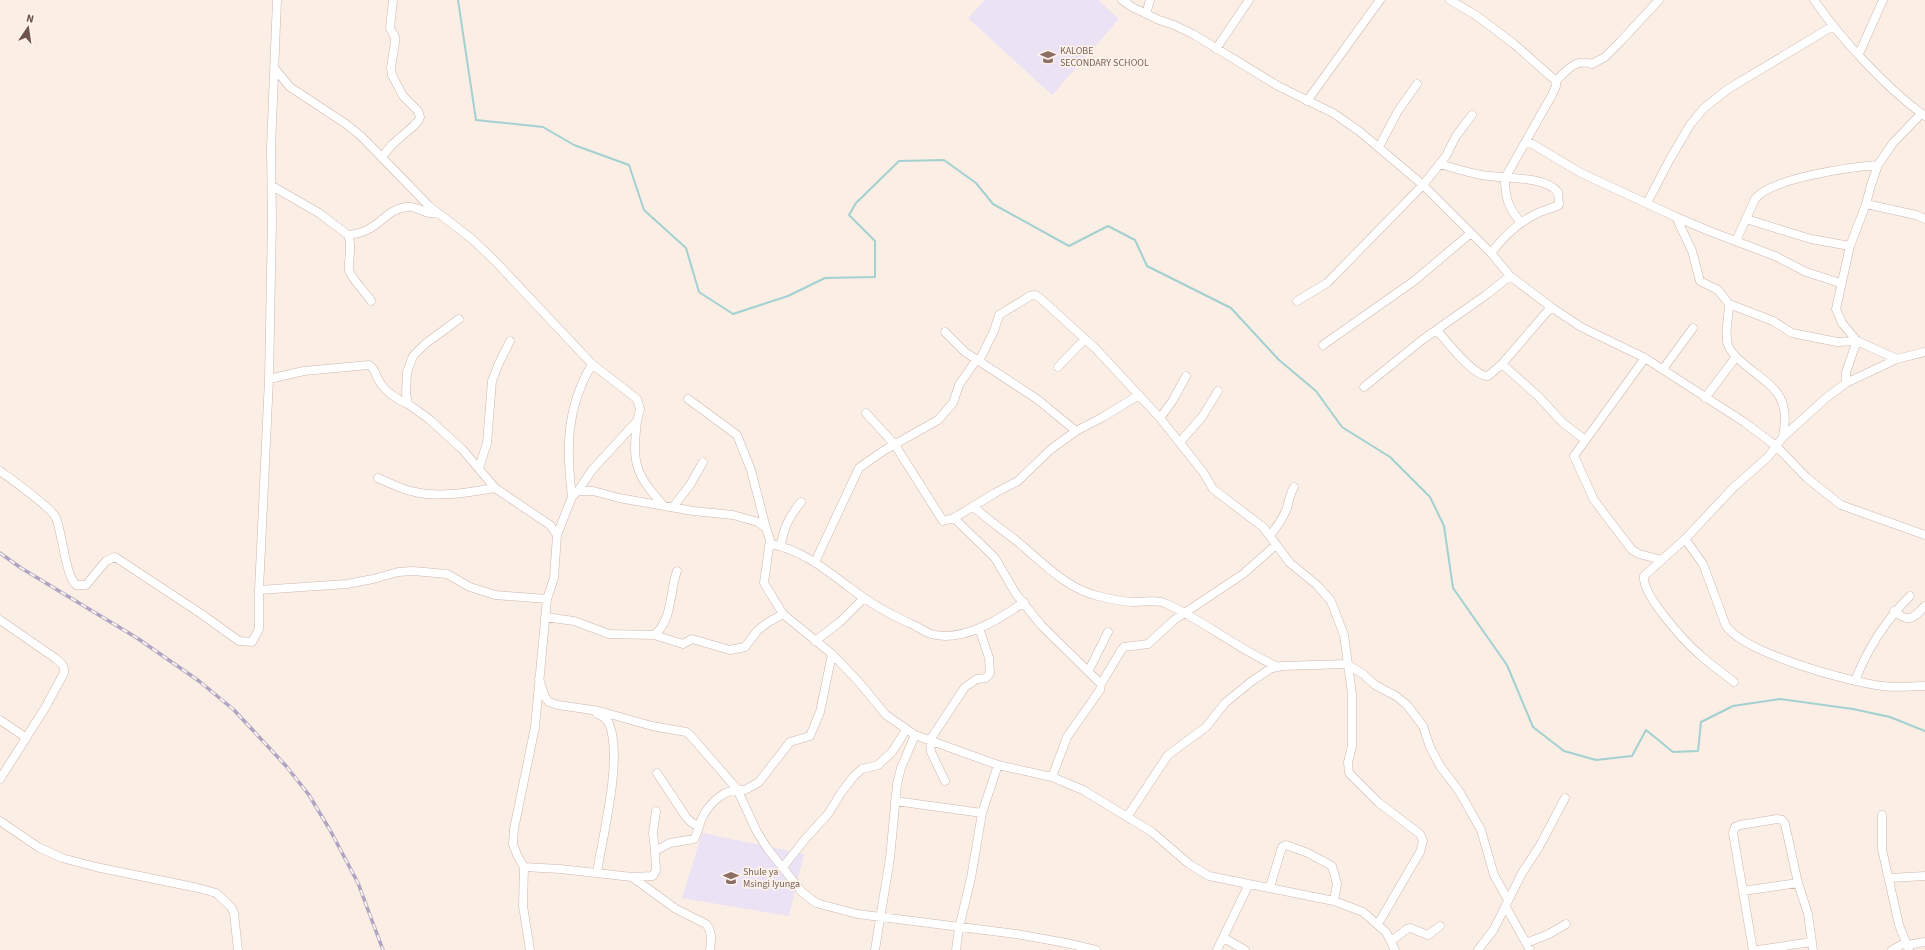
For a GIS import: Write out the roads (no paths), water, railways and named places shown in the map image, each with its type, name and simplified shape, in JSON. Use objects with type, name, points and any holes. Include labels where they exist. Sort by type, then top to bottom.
[{"type":"street","points":[[0,471],[24,488],[53,513],[61,537],[68,569],[76,586],[86,585],[106,561],[115,557],[200,613],[239,641],[252,642],[259,630],[259,590],[269,379],[272,186],[271,147],[277,0]]},
{"type":"street","points":[[383,157],[389,147],[416,125],[420,117],[418,111],[403,96],[391,71],[395,42],[395,37],[390,28],[393,0]]},
{"type":"street","points":[[1122,0],[1146,14],[1174,25],[1307,101],[1333,113],[1359,130],[1423,185],[1491,253],[1510,276],[1551,308],[1582,327],[1663,369],[1705,398],[1744,422],[1776,446],[1807,478],[1841,505],[1923,533]]},
{"type":"street","points":[[1146,14],[1150,0]]},
{"type":"street","points":[[1216,49],[1249,0]]},
{"type":"street","points":[[1307,101],[1380,0]]},
{"type":"street","points":[[1450,0],[1477,16],[1514,44],[1556,81]]},
{"type":"street","points":[[1521,222],[1508,204],[1505,178],[1552,95],[1556,86],[1556,81],[1572,66],[1584,61],[1592,64],[1604,58],[1659,0]]},
{"type":"street","points":[[1814,0],[1833,26],[1882,79],[1923,115],[1893,142],[1878,165],[1870,185],[1866,204],[1850,246],[1840,283],[1836,309],[1842,323],[1857,341],[1897,359]]},
{"type":"street","points":[[1860,54],[1883,0]]},
{"type":"street","points":[[1647,203],[1670,159],[1690,126],[1704,108],[1728,89],[1833,26]]},
{"type":"street","points":[[275,69],[290,87],[346,124],[383,157],[438,214],[468,236],[496,261],[592,364],[637,399],[640,409],[634,448],[639,474],[645,485],[664,506]]},
{"type":"street","points":[[1379,147],[1398,111],[1418,84]]},
{"type":"street","points":[[1298,301],[1327,283],[1423,185],[1446,156],[1456,136],[1472,115]]},
{"type":"street","points":[[1526,141],[1581,173],[1676,217],[1736,242],[1775,256],[1806,272],[1840,283]]},
{"type":"street","points":[[1440,164],[1466,172],[1542,182],[1555,188],[1558,192],[1559,205],[1536,213],[1521,222],[1504,236],[1491,253]]},
{"type":"street","points":[[1736,242],[1755,199],[1759,193],[1768,188],[1824,172],[1878,165]]},
{"type":"street","points":[[272,186],[319,213],[348,235],[350,240],[349,270],[351,275],[372,300]]},
{"type":"street","points":[[1866,204],[1916,215],[1925,219]]},
{"type":"street","points":[[348,235],[371,228],[387,215],[406,206],[412,206],[431,214],[438,214]]},
{"type":"street","points":[[1676,217],[1692,251],[1700,281],[1718,290],[1729,304],[1773,321],[1792,333],[1837,342],[1857,341]]},
{"type":"street","points":[[1746,219],[1811,239],[1850,246]]},
{"type":"street","points":[[1323,345],[1414,281],[1471,233]]},
{"type":"street","points":[[1364,387],[1422,340],[1510,276]]},
{"type":"street","points":[[814,562],[841,509],[859,468],[871,458],[895,445],[911,434],[931,425],[944,414],[953,403],[959,385],[978,360],[994,331],[999,315],[1033,295],[1040,298],[1085,339],[1160,418],[1203,472],[1213,489],[1252,517],[1270,535],[1290,563],[1317,585],[1330,601],[1344,635],[1352,694],[1352,746],[1348,762],[1349,773],[1379,803],[1420,834],[1423,841],[1420,852],[1378,924]]},
{"type":"street","points":[[1729,304],[1728,345],[1736,357],[1774,389],[1782,399],[1785,410],[1783,437]]},
{"type":"street","points":[[1437,330],[1466,362],[1480,374],[1488,376],[1502,364],[1551,308]]},
{"type":"street","points":[[408,404],[406,387],[408,368],[414,356],[425,344],[459,319]]},
{"type":"street","points":[[1663,369],[1694,328]]},
{"type":"street","points":[[945,332],[964,352],[1037,399],[1076,431]]},
{"type":"street","points":[[1058,367],[1085,339]]},
{"type":"street","points":[[479,468],[487,443],[492,381],[510,341]]},
{"type":"street","points":[[1846,383],[1846,372],[1857,341]]},
{"type":"street","points":[[1734,682],[1695,650],[1663,613],[1646,590],[1644,576],[1685,539],[1721,499],[1768,457],[1783,437],[1826,398],[1846,383],[1897,359],[1925,352]]},
{"type":"street","points":[[1705,398],[1736,357]]},
{"type":"street","points":[[1644,358],[1584,439],[1574,454],[1574,458],[1594,500],[1632,550],[1639,554],[1662,560]]},
{"type":"street","points":[[575,494],[568,464],[573,406],[580,385],[592,364]]},
{"type":"street","points":[[1502,364],[1538,396],[1563,423],[1584,439]]},
{"type":"street","points":[[269,379],[304,371],[369,365],[372,366],[379,381],[398,400],[408,404],[433,422],[479,468],[495,488],[550,526],[556,535]]},
{"type":"street","points":[[1160,418],[1173,400],[1186,376]]},
{"type":"street","points":[[1180,442],[1202,417],[1218,391]]},
{"type":"street","points":[[866,413],[895,445],[943,521],[954,518],[1018,481],[1045,453],[1076,431],[1104,417],[1139,396]]},
{"type":"street","points":[[688,399],[737,435],[751,470],[766,528],[769,532],[770,544],[764,583],[783,614],[832,654],[858,681],[886,714],[906,730],[914,735],[998,765],[1052,777],[1083,790],[1152,832],[1199,871],[1217,878],[1270,887],[1334,901],[1363,912],[1386,932],[1395,950],[1390,950]]},
{"type":"street","points":[[530,950],[524,912],[524,867],[513,844],[514,829],[528,764],[534,727],[547,599],[554,578],[556,535],[575,494],[592,470],[637,421]]},
{"type":"street","points":[[673,507],[690,485],[703,462]]},
{"type":"street","points":[[378,478],[413,492],[424,494],[445,494],[495,488]]},
{"type":"street","points":[[1270,535],[1282,519],[1287,507],[1289,496],[1294,487]]},
{"type":"street","points":[[575,494],[593,491],[619,498],[664,506],[707,513],[733,515],[758,522],[766,528]]},
{"type":"street","points":[[781,546],[783,530],[786,523],[800,502]]},
{"type":"street","points":[[974,506],[1025,548],[1047,569],[1082,590],[1092,595],[1119,601],[1155,600],[1166,604],[1202,622],[1233,644],[1278,667]]},
{"type":"street","points":[[954,518],[995,558],[1012,587],[1050,634],[1089,670],[1101,684]]},
{"type":"street","points":[[1685,539],[1703,564],[1723,619],[1730,632],[1736,637],[1777,657],[1855,681],[1883,686],[1925,686]]},
{"type":"street","points":[[770,544],[781,546],[814,562],[886,613],[932,634],[959,633],[979,628],[1002,618],[1024,602]]},
{"type":"street","points":[[1052,777],[1067,737],[1100,690],[1101,684],[1122,649],[1124,647],[1148,644],[1164,628],[1184,613],[1229,585],[1276,544]]},
{"type":"street","points":[[259,590],[347,584],[398,572],[414,571],[447,574],[470,587],[496,595],[547,599]]},
{"type":"street","points":[[654,636],[662,629],[669,612],[672,585],[677,571]]},
{"type":"street","points":[[1855,681],[1873,641],[1894,611],[1910,596]]},
{"type":"street","points":[[815,641],[840,622],[864,598]]},
{"type":"street","points":[[1894,611],[1901,617],[1908,619],[1913,618],[1925,606]]},
{"type":"street","points":[[546,617],[574,621],[609,634],[654,636],[683,644],[692,639],[719,648],[740,649],[749,645],[757,631],[767,623],[783,614]]},
{"type":"street","points":[[0,620],[55,658],[63,665],[65,669],[45,708],[0,778]]},
{"type":"street","points":[[945,781],[931,752],[930,740],[965,687],[977,679],[986,678],[990,673],[989,658],[979,628]]},
{"type":"street","points":[[1089,670],[1108,632]]},
{"type":"street","points":[[655,851],[670,843],[694,839],[702,817],[719,797],[725,792],[737,789],[744,790],[759,782],[790,742],[810,736],[820,712],[832,654]]},
{"type":"street","points":[[1127,818],[1171,751],[1206,727],[1225,703],[1270,669],[1300,664],[1347,664],[1363,674],[1375,685],[1396,696],[1407,705],[1423,726],[1430,747],[1440,766],[1451,779],[1481,830],[1494,875],[1528,946],[1566,924]]},
{"type":"street","points":[[539,679],[544,697],[549,702],[567,708],[599,711],[652,726],[686,732],[690,735],[718,764],[737,789],[757,832],[802,892],[816,903],[857,914],[1046,939],[1096,950]]},
{"type":"street","points":[[591,711],[602,715],[608,722],[614,750],[606,822],[597,872]]},
{"type":"street","points":[[0,720],[25,737]]},
{"type":"street","points":[[783,867],[806,838],[828,814],[854,776],[862,769],[878,765],[892,752],[906,730]]},
{"type":"street","points":[[875,950],[890,858],[895,801],[901,768],[914,735]]},
{"type":"street","points":[[956,950],[982,813],[998,765]]},
{"type":"street","points":[[657,773],[686,816],[692,823],[699,826]]},
{"type":"street","points":[[1478,950],[1494,929],[1565,798]]},
{"type":"street","points":[[895,801],[982,813]]},
{"type":"street","points":[[524,867],[597,872],[632,877],[653,876],[656,866],[653,832],[656,811]]},
{"type":"street","points":[[1882,814],[1882,849],[1890,878],[1899,925],[1907,946]]},
{"type":"street","points":[[1753,950],[1732,833],[1735,827],[1740,825],[1751,822],[1777,819],[1782,820],[1785,824],[1798,883],[1807,909],[1812,946],[1758,950]]},
{"type":"street","points":[[0,821],[38,847],[62,858],[96,867],[216,893],[231,907],[234,913],[238,950]]},
{"type":"street","points":[[1270,887],[1282,847],[1286,845],[1308,853],[1332,866],[1337,884],[1334,901]]},
{"type":"street","points":[[1890,878],[1925,876]]},
{"type":"street","points":[[632,877],[676,909],[706,924],[712,937],[710,950]]},
{"type":"street","points":[[1743,891],[1798,883]]},
{"type":"street","points":[[1217,950],[1224,938],[1248,884]]},
{"type":"street","points":[[1391,941],[1406,929],[1410,928],[1428,936],[1440,926]]},
{"type":"street","points":[[1224,938],[1245,950]]},
{"type":"street","points":[[1892,950],[1925,942]]},
{"type":"waterway","points":[[458,0],[476,120],[543,127],[574,145],[629,165],[644,210],[686,248],[699,292],[733,314],[788,296],[825,278],[875,277],[875,241],[849,215],[856,203],[899,161],[944,160],[976,183],[993,204],[1069,246],[1108,226],[1135,240],[1147,266],[1231,308],[1279,360],[1316,391],[1342,427],[1390,457],[1430,497],[1444,526],[1453,588],[1507,665],[1533,727],[1564,751],[1596,760],[1632,756],[1646,730],[1673,752],[1698,751],[1701,722],[1733,706],[1780,699],[1853,709],[1890,717],[1925,731]]},
{"type":"railway","points":[[0,553],[21,568],[137,638],[199,681],[234,710],[286,766],[309,795],[330,830],[358,883],[383,950]]},
{"type":"place","name":"KALOBE SECONDARY SCHOOL","points":[[1048,57]]},
{"type":"place","name":"Shule ya Msingi Iyunga","points":[[731,878]]}]
